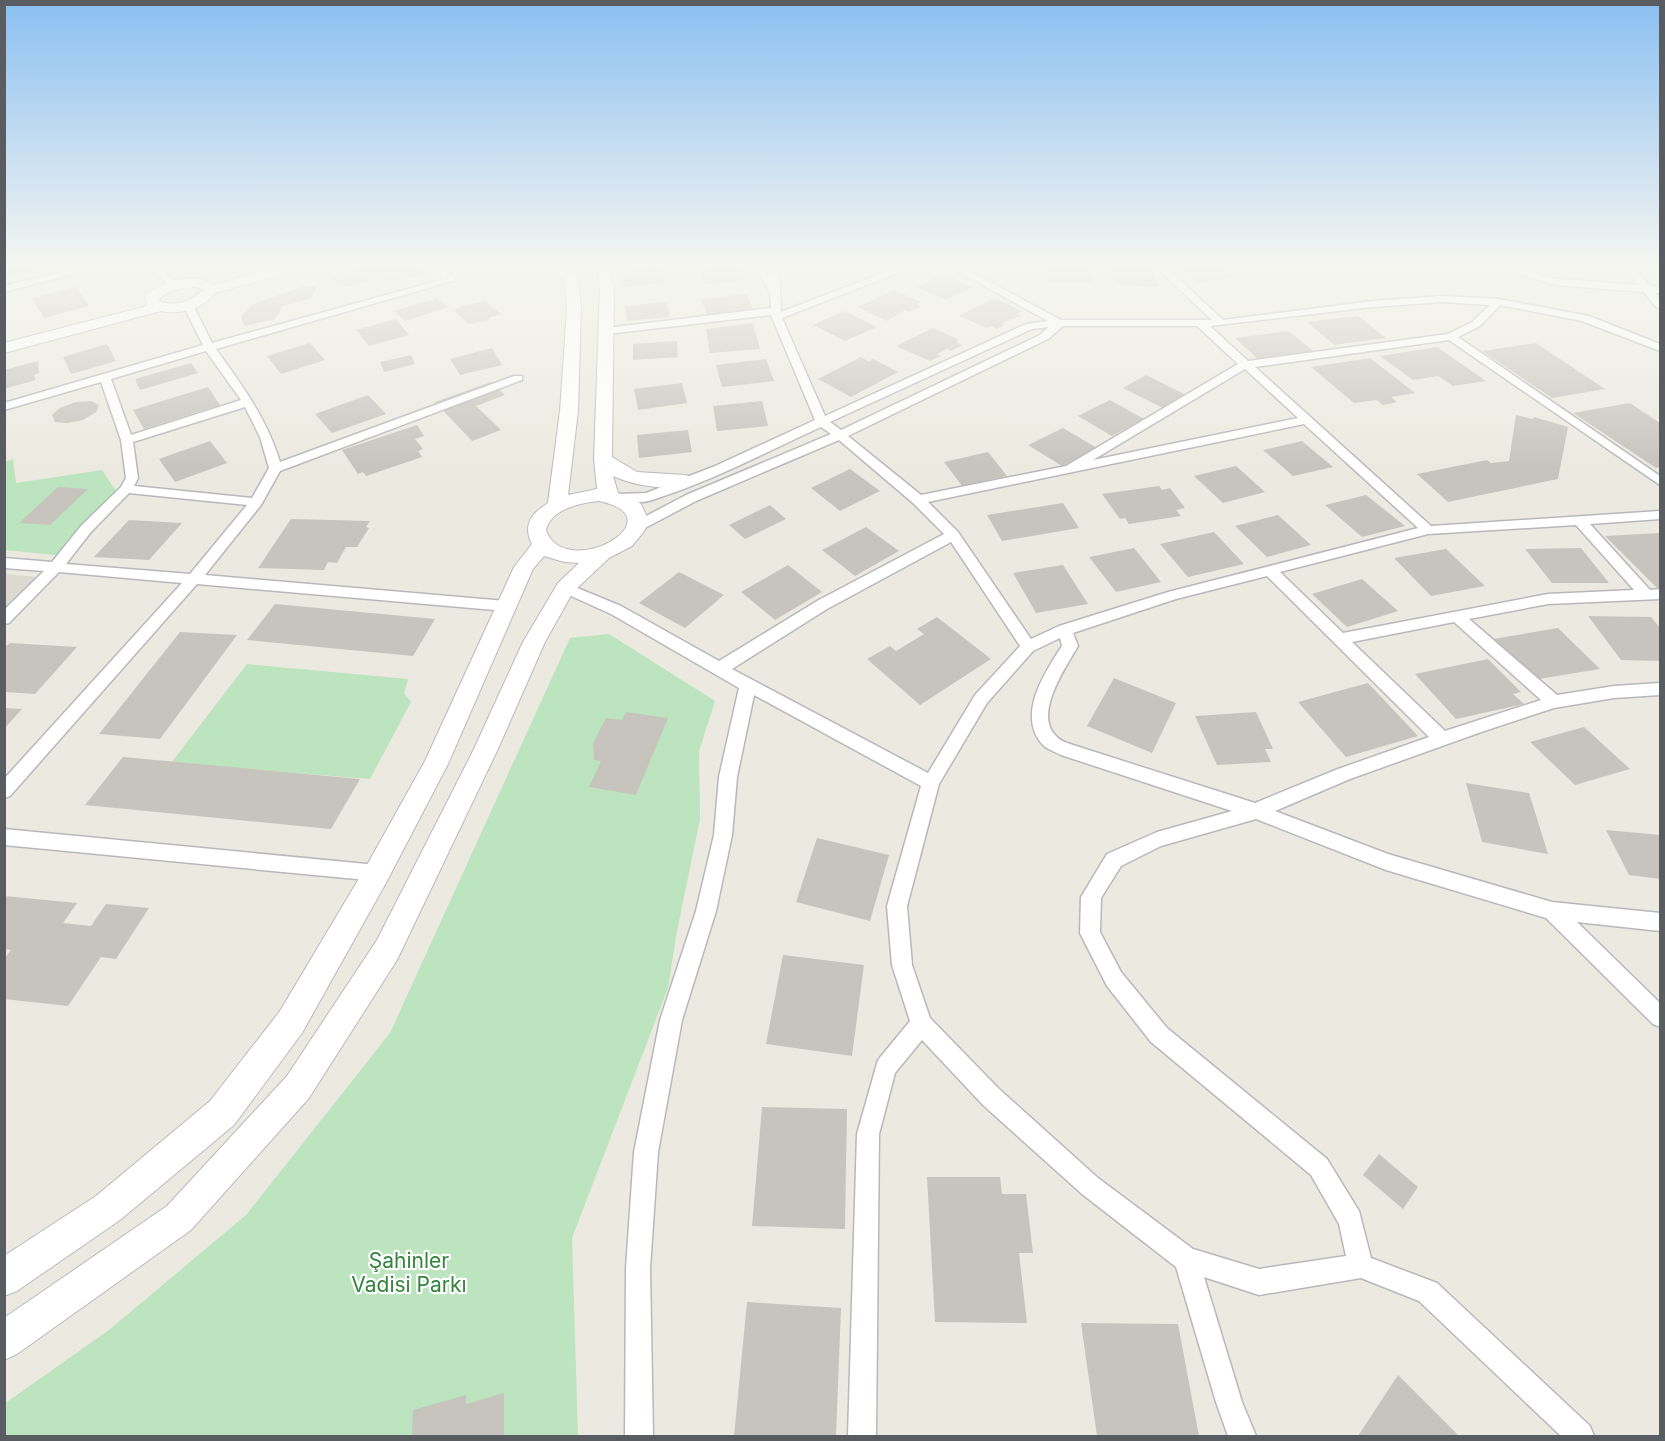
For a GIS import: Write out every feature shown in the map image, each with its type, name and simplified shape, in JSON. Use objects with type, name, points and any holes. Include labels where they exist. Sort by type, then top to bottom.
[{"type":"street","points":[[4,348],[54,332]]},
{"type":"street","points":[[202,332],[209,347],[248,402],[266,437],[275,468]]},
{"type":"street","points":[[4,407],[262,332]]},
{"type":"street","points":[[557,505],[569,411],[573,332]]},
{"type":"street","points":[[607,332],[604,481],[614,497],[627,502],[637,513],[638,526]]},
{"type":"street","points":[[784,332],[821,421],[863,452],[918,500],[953,536],[1028,647]]},
{"type":"street","points":[[600,555],[556,554],[542,544],[538,538],[539,524],[543,517],[557,505],[577,497],[648,497],[767,448],[1016,332]]},
{"type":"street","points":[[4,1341],[179,1218],[298,1087],[387,950],[485,751],[534,642],[565,588],[600,555],[629,540],[638,526],[691,498],[840,435],[1044,337],[1049,332]]},
{"type":"street","points":[[1210,332],[1428,531]]},
{"type":"street","points":[[1071,468],[1244,365],[1451,337],[1460,332]]},
{"type":"street","points":[[1621,332],[1660,348]]},
{"type":"street","points":[[1451,337],[1660,481]]},
{"type":"street","points":[[4,619],[126,489],[132,478],[127,440],[105,377]]},
{"type":"street","points":[[7,785],[194,579],[256,502],[275,468],[518,378]]},
{"type":"street","points":[[127,440],[248,402]]},
{"type":"street","points":[[918,500],[1307,420]]},
{"type":"street","points":[[603,459],[612,468],[629,478],[685,482]]},
{"type":"street","points":[[126,489],[256,502]]},
{"type":"street","points":[[1580,1437],[1428,1292],[1361,1266],[1259,1282],[1186,1259],[1090,1186],[991,1097],[921,1024],[902,965],[897,906],[931,783],[981,699],[1028,647],[1064,630],[1173,595],[1428,531],[1660,515]]},
{"type":"street","points":[[1580,521],[1644,593]]},
{"type":"street","points":[[719,669],[822,606],[953,536]]},
{"type":"street","points":[[4,1278],[108,1208],[222,1113],[291,1022],[377,873],[436,764],[524,567],[542,544]]},
{"type":"street","points":[[4,563],[506,606]]},
{"type":"street","points":[[1270,570],[1443,740]]},
{"type":"street","points":[[565,588],[616,610],[748,685],[931,783]]},
{"type":"street","points":[[1340,639],[1548,599],[1660,594]]},
{"type":"street","points":[[1456,616],[1554,702]]},
{"type":"street","points":[[1064,630],[1070,646],[1057,666],[1041,703],[1041,728],[1050,742],[1067,750],[1256,811],[1386,862],[1552,910],[1660,922]]},
{"type":"street","points":[[639,1437],[638,1268],[646,1152],[671,1020],[706,911],[721,846],[728,777],[748,685]]},
{"type":"street","points":[[1361,1266],[1350,1220],[1319,1167],[1159,1035],[1113,979],[1090,933],[1090,897],[1114,860],[1156,840],[1256,811],[1344,774],[1554,702],[1614,692],[1660,689]]},
{"type":"street","points":[[4,837],[377,873]]},
{"type":"street","points":[[1552,910],[1660,1017]]},
{"type":"street","points":[[862,1437],[868,1134],[886,1068],[921,1024]]},
{"type":"street","points":[[1186,1259],[1229,1402],[1242,1437]]},
{"type":"shaded area","points":[[5,574],[37,577],[36,585],[5,616]]},
{"type":"green space","points":[[13,459],[16,483],[102,470],[120,497],[63,556],[5,550],[5,462]]},
{"type":"green space","name":"Şahinler Vadisi Parkı","points":[[609,634],[715,701],[699,751],[700,819],[668,988],[572,1238],[578,1436],[5,1436],[4,1404],[109,1330],[246,1215],[390,1033],[570,638]]},
{"type":"green space","points":[[247,664],[408,679],[404,693],[411,702],[370,779],[171,763]]},
{"type":"building","points":[[358,332],[407,332],[409,335],[369,346]]},
{"type":"building","points":[[707,332],[755,332],[760,349],[710,353]]},
{"type":"building","points":[[827,332],[865,332],[845,341]]},
{"type":"building","points":[[924,332],[942,332],[959,340],[956,342],[962,345],[951,351],[947,349],[937,354],[941,356],[930,361],[896,346]]},
{"type":"building","points":[[1290,332],[1313,351],[1258,359],[1235,338]]},
{"type":"building","points":[[1319,332],[1379,332],[1386,338],[1334,345]]},
{"type":"building","points":[[677,341],[678,357],[633,360],[633,344]]},
{"type":"building","points":[[310,343],[325,360],[281,374],[267,356]]},
{"type":"building","points":[[1536,343],[1605,389],[1552,398],[1482,351]]},
{"type":"building","points":[[107,344],[116,361],[71,374],[63,357]]},
{"type":"building","points":[[1437,347],[1486,381],[1453,386],[1438,376],[1413,380],[1380,356]]},
{"type":"building","points":[[492,348],[502,365],[460,375],[450,359]]},
{"type":"building","points":[[411,355],[415,364],[384,372],[380,362]]},
{"type":"building","points":[[861,357],[869,362],[873,359],[898,372],[851,397],[818,379]]},
{"type":"building","points":[[1370,358],[1415,393],[1391,397],[1397,402],[1383,405],[1377,400],[1354,403],[1311,367]]},
{"type":"building","points":[[766,359],[774,381],[722,387],[716,365]]},
{"type":"building","points":[[38,361],[39,373],[34,375],[36,380],[4,389],[4,370]]},
{"type":"building","points":[[191,363],[198,373],[140,390],[135,379]]},
{"type":"building","points":[[1146,375],[1186,395],[1163,408],[1123,388]]},
{"type":"building","points":[[491,382],[505,395],[476,406],[501,430],[472,441],[435,402]]},
{"type":"building","points":[[682,383],[687,403],[638,410],[634,389]]},
{"type":"building","points":[[208,387],[220,405],[144,429],[133,410]]},
{"type":"building","points":[[368,395],[386,414],[332,433],[315,414]]},
{"type":"building","points":[[1110,400],[1144,419],[1112,436],[1078,416]]},
{"type":"building","points":[[91,401],[99,405],[96,412],[83,420],[67,423],[55,422],[52,415],[60,408],[76,402]]},
{"type":"building","points":[[762,401],[768,426],[717,431],[713,406]]},
{"type":"building","points":[[1630,403],[1660,423],[1660,467],[1656,468],[1573,413]]},
{"type":"building","points":[[1516,415],[1533,419],[1534,417],[1568,427],[1558,479],[1448,502],[1417,474],[1487,460],[1491,463],[1509,461]]},
{"type":"building","points":[[417,425],[424,436],[415,439],[423,449],[418,451],[422,457],[366,476],[363,472],[358,474],[342,450]]},
{"type":"building","points":[[1063,428],[1097,448],[1062,466],[1028,445]]},
{"type":"building","points":[[688,430],[692,452],[639,458],[637,435]]},
{"type":"building","points":[[210,441],[227,463],[175,482],[159,459]]},
{"type":"building","points":[[1302,441],[1333,467],[1293,476],[1263,450]]},
{"type":"building","points":[[988,452],[1007,476],[962,486],[944,462]]},
{"type":"building","points":[[1236,466],[1265,492],[1223,503],[1194,476]]},
{"type":"building","points":[[850,469],[880,491],[840,511],[811,488]]},
{"type":"building","points":[[1159,486],[1162,490],[1170,488],[1185,508],[1176,510],[1181,516],[1129,524],[1125,518],[1120,519],[1102,494]]},
{"type":"building","points":[[58,487],[88,489],[50,525],[19,523]]},
{"type":"building","points":[[1366,495],[1405,526],[1362,537],[1325,505]]},
{"type":"building","points":[[1063,503],[1079,528],[1002,541],[987,515]]},
{"type":"building","points":[[770,505],[786,519],[745,539],[729,525]]},
{"type":"building","points":[[1278,515],[1311,545],[1267,557],[1235,526]]},
{"type":"building","points":[[291,519],[370,521],[366,527],[369,528],[357,547],[346,547],[337,563],[328,562],[324,570],[258,568]]},
{"type":"building","points":[[129,520],[182,523],[149,560],[94,557]]},
{"type":"building","points":[[866,527],[899,551],[855,576],[822,550]]},
{"type":"building","points":[[1214,532],[1244,564],[1188,577],[1160,544]]},
{"type":"building","points":[[1660,533],[1660,591],[1605,536]]},
{"type":"building","points":[[1134,548],[1161,582],[1116,592],[1089,557]]},
{"type":"building","points":[[1581,548],[1609,583],[1552,583],[1525,549]]},
{"type":"building","points":[[1446,549],[1485,586],[1431,596],[1394,558]]},
{"type":"building","points":[[788,565],[822,592],[775,620],[741,592]]},
{"type":"building","points":[[1063,565],[1088,604],[1036,613],[1013,573]]},
{"type":"building","points":[[679,572],[724,595],[685,628],[639,603]]},
{"type":"building","points":[[1362,579],[1398,611],[1347,627],[1312,594]]},
{"type":"building","points":[[275,604],[435,619],[413,656],[247,640]]},
{"type":"building","points":[[1588,616],[1651,617],[1660,628],[1660,661],[1621,660]]},
{"type":"building","points":[[937,617],[991,659],[920,705],[867,659],[890,646],[896,651],[924,634],[917,629]]},
{"type":"building","points":[[1558,628],[1600,669],[1532,680],[1493,639]]},
{"type":"building","points":[[180,632],[237,635],[160,739],[99,734]]},
{"type":"building","points":[[10,643],[77,647],[35,694],[4,692],[4,648]]},
{"type":"building","points":[[1488,659],[1521,692],[1513,694],[1524,704],[1456,719],[1415,674]]},
{"type":"building","points":[[1114,678],[1176,703],[1152,753],[1087,726]]},
{"type":"building","points":[[1368,683],[1418,736],[1346,757],[1298,702]]},
{"type":"building","points":[[4,708],[22,709],[4,729]]},
{"type":"building","points":[[626,712],[668,718],[636,795],[589,787],[601,761],[594,760],[593,743],[606,718],[622,720]]},
{"type":"building","points":[[1256,712],[1273,749],[1265,749],[1271,762],[1217,765],[1195,716]]},
{"type":"building","points":[[1584,727],[1630,769],[1575,785],[1530,742]]},
{"type":"building","points":[[123,757],[360,779],[331,829],[85,805]]},
{"type":"building","points":[[1466,783],[1529,793],[1548,854],[1482,842]]},
{"type":"building","points":[[1606,830],[1660,835],[1660,879],[1629,875]]},
{"type":"building","points":[[817,838],[889,855],[870,921],[796,902]]},
{"type":"building","points":[[4,896],[77,903],[63,923],[91,926],[106,904],[149,908],[116,959],[101,957],[68,1006],[4,999],[4,959],[11,950],[4,949]]},
{"type":"building","points":[[783,955],[864,965],[852,1056],[766,1044]]},
{"type":"building","points":[[762,1107],[847,1109],[845,1229],[752,1226]]},
{"type":"building","points":[[1379,1154],[1418,1187],[1403,1209],[1363,1175]]},
{"type":"building","points":[[927,1177],[1000,1177],[1002,1194],[1026,1194],[1033,1253],[1019,1253],[1027,1323],[935,1322]]},
{"type":"building","points":[[747,1302],[841,1308],[836,1436],[734,1436]]},
{"type":"building","points":[[1081,1323],[1178,1324],[1199,1436],[1097,1436]]},
{"type":"building","points":[[1398,1375],[1459,1436],[1358,1436]]},
{"type":"building","points":[[504,1393],[504,1436],[412,1436],[413,1410],[466,1395],[466,1404]]}]
